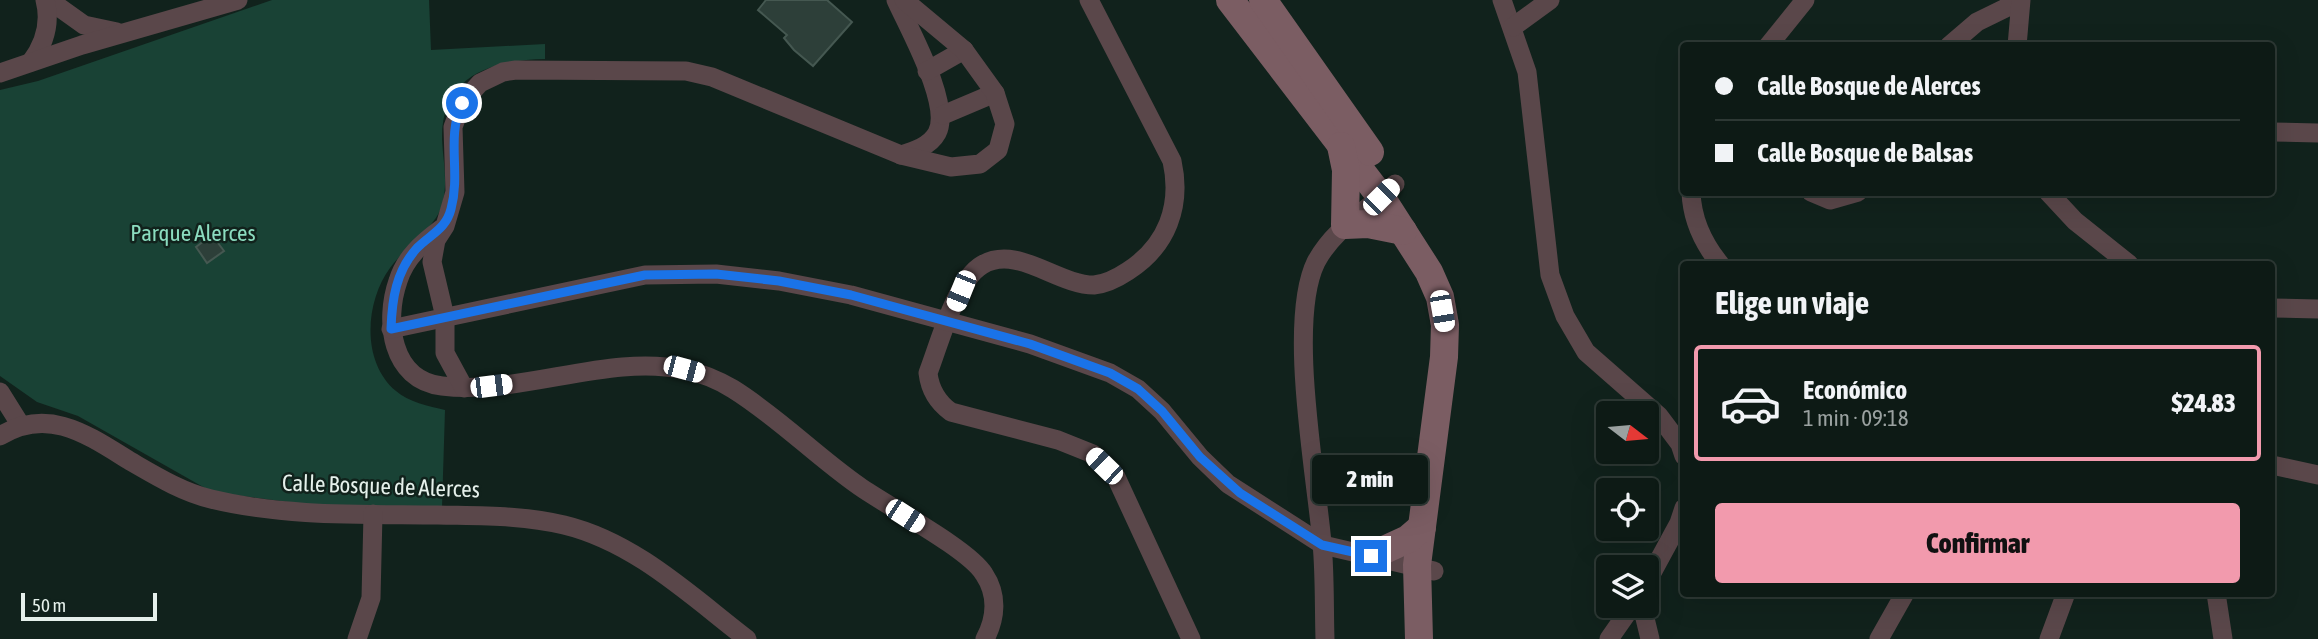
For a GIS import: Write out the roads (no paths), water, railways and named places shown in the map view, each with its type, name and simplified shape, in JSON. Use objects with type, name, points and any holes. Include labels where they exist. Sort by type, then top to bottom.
[{"type":"street","points":[[47,0],[84,25],[129,32]]},
{"type":"street","points":[[31,62],[39,52],[47,29],[47,0]]},
{"type":"street","points":[[0,73],[238,0]]},
{"type":"street","points":[[896,0],[928,71],[943,115],[937,135],[921,148],[901,155]]},
{"type":"street","points":[[464,387],[444,353],[445,317],[432,262],[436,240],[445,226],[454,191],[452,140],[456,114],[470,92],[480,83],[503,72],[659,69],[686,71],[712,77],[901,155],[951,167],[980,164],[998,150],[1004,124],[995,93],[964,50],[904,0]]},
{"type":"street","points":[[1089,0],[1172,161],[1176,190],[1167,228],[1154,248],[1137,265],[1117,277],[1094,285],[1056,276],[1018,261],[990,261],[974,270],[964,283],[928,373],[937,400],[959,416],[1059,440],[1093,454],[1116,477],[1191,639]]},
{"type":"street","points":[[1230,0],[1341,143],[1388,190],[1403,230],[1429,272],[1440,297],[1445,325],[1444,357],[1422,527],[1437,639]]},
{"type":"street","points":[[1263,0],[1388,190],[1441,265],[1458,318],[1459,349],[1426,568],[1419,639]]},
{"type":"street","points":[[1502,0],[1527,72],[1550,275],[1565,316],[1586,352],[1659,416],[1680,446]]},
{"type":"street","points":[[1513,27],[1550,0]]},
{"type":"street","points":[[1771,42],[1805,0]]},
{"type":"street","points":[[1954,42],[1977,22],[2021,0]]},
{"type":"street","points":[[2017,42],[2021,0]]},
{"type":"street","points":[[928,71],[964,50]]},
{"type":"street","points":[[943,115],[995,93]]},
{"type":"street","points":[[2275,132],[2318,133]]},
{"type":"street","points":[[1341,143],[1346,170],[1345,225]]},
{"type":"street","points":[[1325,639],[1322,545],[1310,433],[1304,309],[1315,265],[1345,225],[1388,190]]},
{"type":"street","points":[[1691,196],[1692,210],[1705,246],[1718,261]]},
{"type":"street","points":[[1820,196],[1830,200],[1844,196]]},
{"type":"street","points":[[2052,196],[2075,221],[2125,261]]},
{"type":"street","points":[[1345,225],[1368,224],[1403,230]]},
{"type":"street","points":[[445,226],[427,239],[407,262],[395,291],[391,329],[396,351],[417,377],[441,386],[464,387],[647,366],[684,369],[718,381],[749,400],[858,486],[975,562],[993,593],[993,617],[985,639]]},
{"type":"street","points":[[391,329],[645,275],[716,274],[779,281],[851,295],[1030,344],[1110,373],[1138,389],[1162,411],[1200,457],[1228,484],[1322,545],[1426,568]]},
{"type":"street","points":[[2275,308],[2318,309]]},
{"type":"street","points":[[0,392],[20,424],[0,436]]},
{"type":"street","name":"Calle Bosque de Alerces","points":[[20,424],[73,428],[167,482],[212,499],[318,513],[497,514],[565,525],[609,542],[655,568],[747,639]]},
{"type":"street","points":[[2275,466],[2318,475]]},
{"type":"street","points":[[357,639],[371,598],[373,514]]},
{"type":"street","points":[[1659,560],[1680,520]]},
{"type":"street","points":[[1371,556],[1408,539],[1422,527]]},
{"type":"street","points":[[1879,639],[1903,597]]},
{"type":"street","points":[[2049,639],[2065,597]]},
{"type":"street","points":[[2217,597],[2223,639]]},
{"type":"street","points":[[1609,639],[1624,618]]},
{"type":"street","points":[[1645,618],[1650,639]]},
{"type":"park label","name":"Parque Alerces","points":[[193,233]]}]
